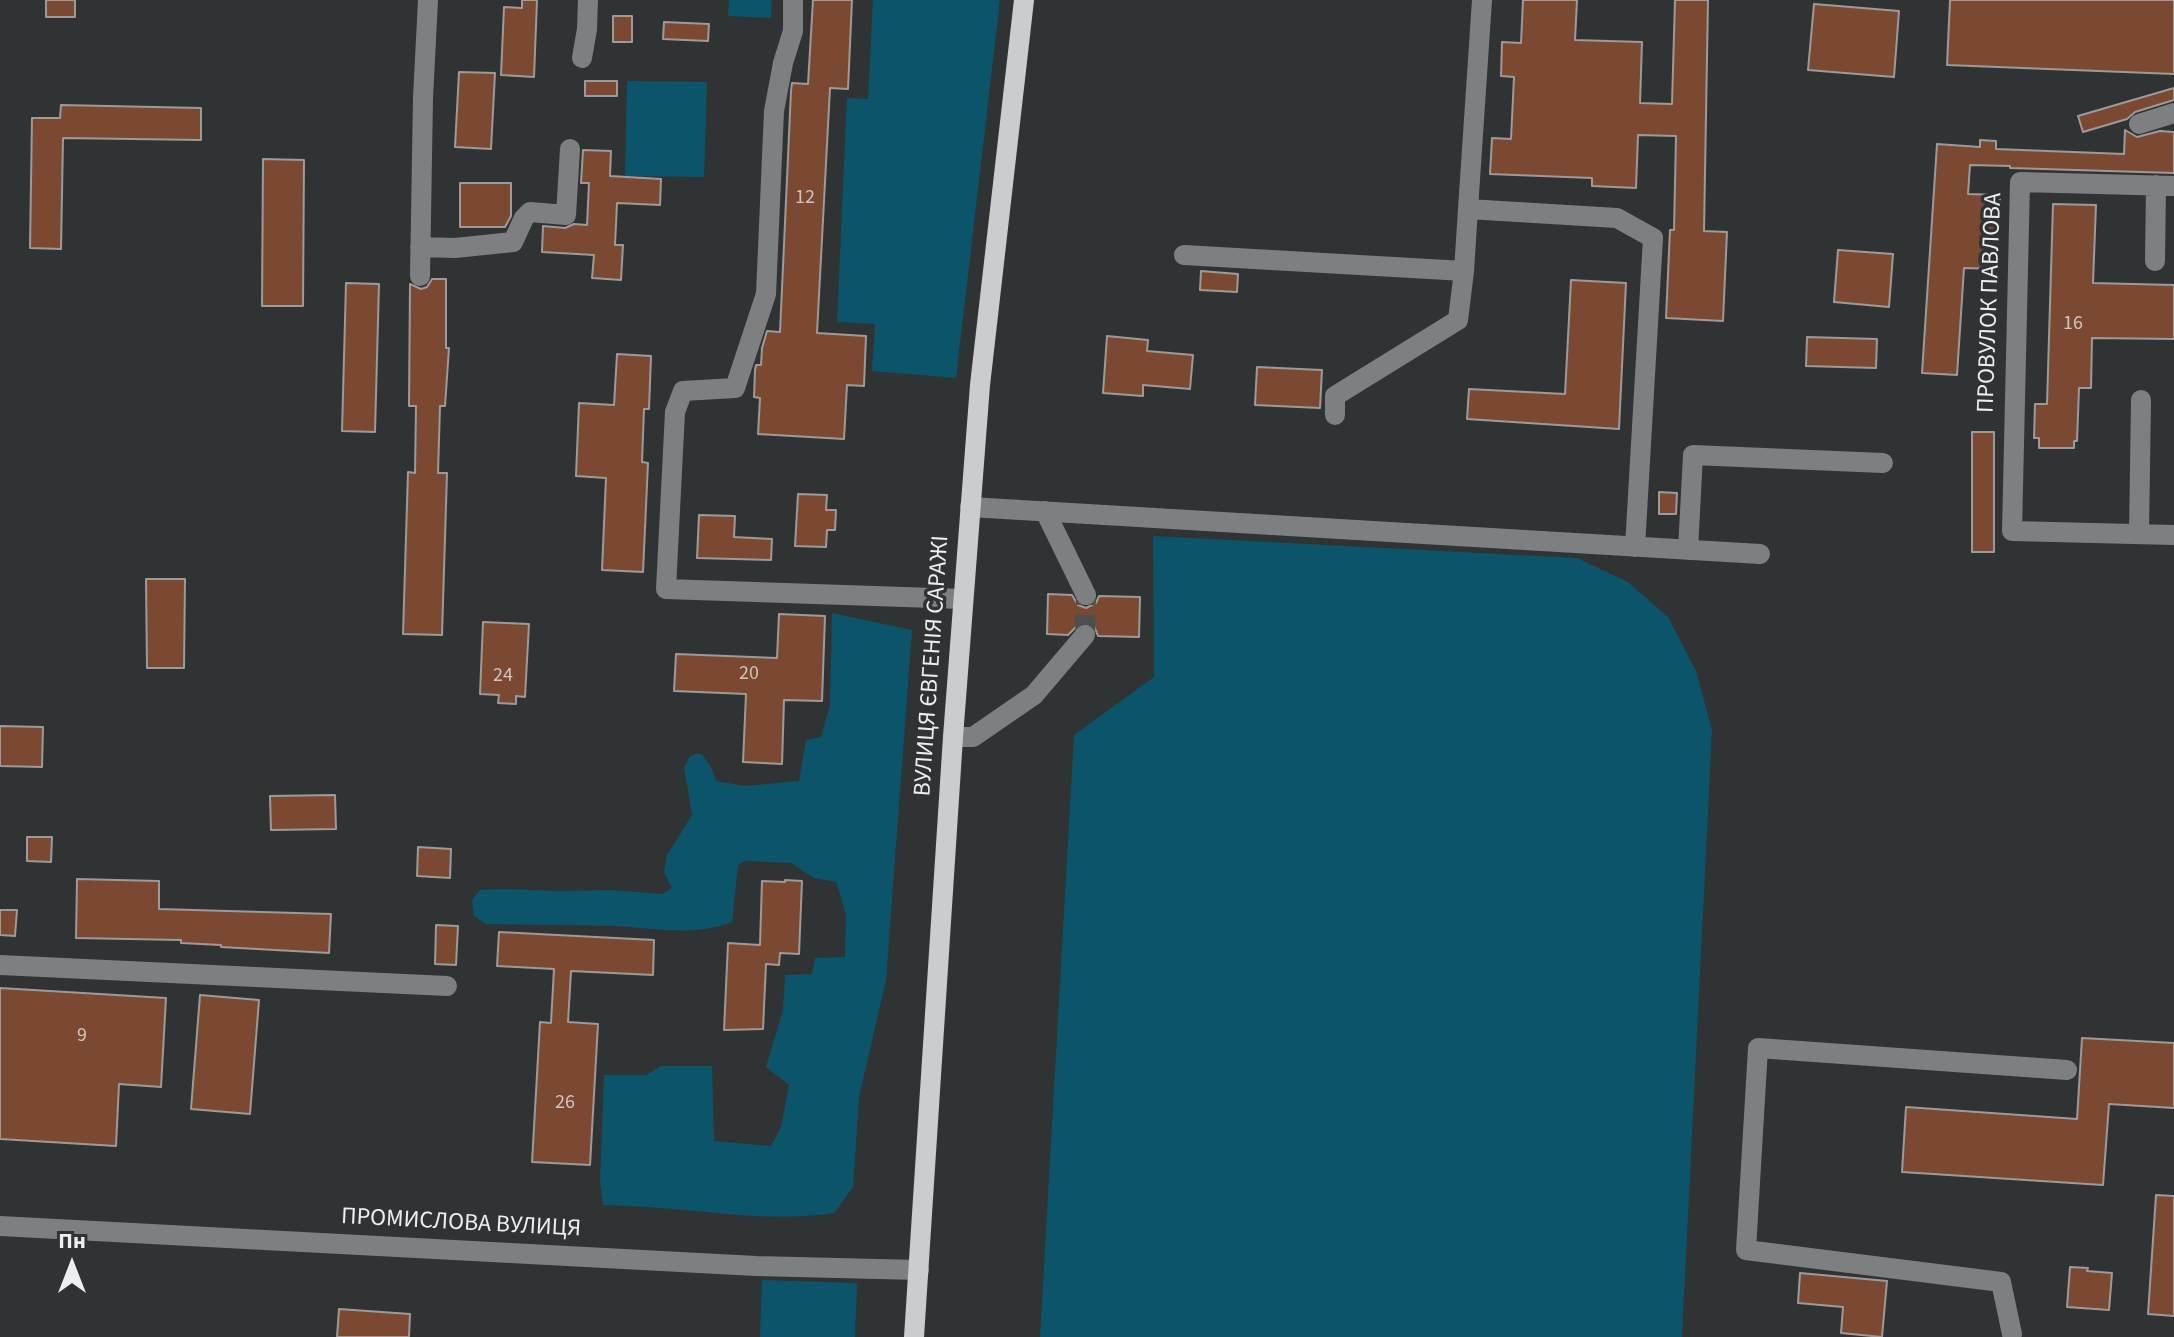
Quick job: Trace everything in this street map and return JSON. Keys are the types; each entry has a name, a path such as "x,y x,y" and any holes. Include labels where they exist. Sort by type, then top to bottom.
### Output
{"main road":[{"name":"ВУЛИЦЯ ЄВГЕНІЯ САРАЖІ","path":"914,1337 953,737 980,385 1024,0"}],"street":[{"path":"420,276 428,0"},
{"path":"582,58 588,0"},
{"path":"793,0 793,31 774,111 766,294 735,388 683,391 675,412 666,589 963,599"},
{"path":"1335,415 1335,396 1458,320 1482,0"},
{"path":"2139,124 2174,113"},
{"path":"420,247 455,248 513,242 530,212 566,215 570,149"},
{"name":"ПРОВУЛОК ПАВЛОВА","path":"2139,534 2012,531 2020,182 2165,185"},
{"path":"2155,261 2165,185"},
{"path":"1468,209 1617,218 1653,238 1635,547"},
{"path":"1184,255 1464,271"},
{"path":"2141,400 2139,534 2174,535"},
{"path":"1688,550 1693,455 1883,463"},
{"path":"970,507 1760,554"},
{"path":"1045,511 1086,595"},
{"path":"953,737 973,737 1034,695 1085,635"},
{"path":"0,965 447,986"},
{"path":"2012,1334 2001,1282 1746,1250 1758,1048 2067,1070"},
{"name":"ПРОМИСЛОВА ВУЛИЦЯ","path":"0,1226 756,1266 919,1270"}],"shaded area":[{"path":"729,0 772,0 771,18 728,16"},
{"path":"873,0 1000,0 956,378 872,371 875,324 837,322 847,98 868,99"},
{"path":"627,81 707,82 704,177 625,176"},
{"path":"1153,536 1577,558 1628,582 1668,617 1696,671 1712,730 1682,1337 1040,1337 1074,735 1154,677"},
{"path":"832,613 912,630 886,980 859,1097 853,1187 834,1213 812,1216 747,1215 603,1205 600,1182 604,1075 646,1075 661,1066 712,1066 714,1141 771,1146 781,1127 789,1085 766,1067 783,1010 785,975 812,974 815,958 845,957 846,914 836,882 814,878 791,863 745,861 738,865 732,922 689,930 486,924 474,916 472,900 480,890 610,890 663,894 672,888 664,872 667,855 692,815 684,767 690,756 699,753 703,756 716,781 745,786 799,781 806,740 821,737 830,705"},
{"path":"762,1280 857,1283 855,1337 760,1337"}],"building":[{"path":"46,0 75,0 75,17 46,17"},
{"path":"522,0 537,0 534,77 501,75 504,7 522,8"},
{"path":"813,0 852,0 848,89 830,88 817,333 866,336 864,386 847,385 844,439 758,434 760,398 754,397 755,370 756,365 761,365 767,331 780,332 791,91 792,83 808,84"},
{"path":"1523,0 1577,0 1575,40 1642,42 1640,103 1672,104 1675,0 1708,0 1704,231 1727,232 1723,321 1666,318 1670,230 1674,230 1676,136 1638,135 1636,188 1592,186 1592,178 1490,174 1492,138 1511,139 1514,77 1501,76 1502,42 1521,43"},
{"path":"1950,0 2174,0 2174,74 1947,65"},
{"path":"1814,4 1899,11 1894,77 1808,70"},
{"path":"613,16 632,16 632,42 613,42"},
{"path":"664,22 709,24 708,41 663,39"},
{"path":"459,72 495,73 491,149 455,147"},
{"path":"585,81 617,81 617,96 585,96"},
{"path":"2174,88 2174,100 2083,132 2078,116"},
{"path":"61,105 201,108 201,140 63,138 61,249 30,248 32,118 60,118"},
{"path":"2125,130 2137,137 2160,131 2174,132 2174,173 1970,165 1968,194 2000,195 1996,269 1964,268 1957,375 1922,373 1937,144 1980,147 1980,140 1996,141 1996,149 2124,154"},
{"path":"583,150 611,151 610,176 661,179 660,205 617,203 615,245 623,245 621,280 592,278 594,255 542,252 543,226 565,228 574,224 587,225 589,183 581,183"},
{"path":"263,159 304,160 303,306 262,306"},
{"path":"460,183 511,183 511,216 505,227 460,227"},
{"path":"2053,204 2096,205 2093,283 2174,285 2174,339 2092,338 2091,388 2079,388 2077,441 2074,441 2074,448 2039,448 2039,438 2034,438 2035,404 2047,404"},
{"path":"1838,250 1893,254 1889,307 1834,302"},
{"path":"1201,271 1238,274 1237,292 1200,290"},
{"path":"432,279 446,279 446,348 449,348 445,406 440,406 438,473 447,473 442,635 403,634 408,472 415,473 416,406 409,406 410,284 421,289 427,287"},
{"path":"1571,280 1626,283 1619,429 1467,419 1469,389 1565,394"},
{"path":"346,283 379,284 375,432 342,431"},
{"path":"1107,336 1148,340 1147,351 1193,355 1190,389 1143,385 1143,396 1103,393"},
{"path":"1807,337 1877,339 1876,368 1806,366"},
{"path":"617,354 651,356 649,409 644,409 642,462 648,463 643,572 602,570 606,478 576,476 579,403 614,405"},
{"path":"1257,367 1322,370 1320,408 1255,405"},
{"path":"1972,432 1994,432 1994,552 1972,552"},
{"path":"1659,492 1677,493 1676,514 1659,514"},
{"path":"798,494 827,495 826,510 836,510 835,530 827,530 826,547 795,546"},
{"path":"699,515 735,516 734,537 772,539 771,560 697,558"},
{"path":"146,579 185,579 184,668 147,668"},
{"path":"1048,594 1072,595 1078,605 1086,608 1096,603 1099,596 1140,597 1139,637 1098,636 1094,626 1087,622 1080,623 1068,635 1047,634"},
{"path":"779,614 825,616 822,701 784,700 782,764 743,762 746,694 674,691 676,654 777,658"},
{"path":"483,622 529,624 525,697 516,696 516,704 498,703 499,695 480,694"},
{"path":"0,726 43,727 42,767 0,766"},
{"path":"335,795 336,829 271,830 270,796"},
{"path":"27,837 52,837 51,862 27,861"},
{"path":"418,847 451,849 450,878 417,876"},
{"path":"77,879 159,881 159,909 331,914 329,953 221,947 181,943 181,940 76,938"},
{"path":"762,881 802,881 799,954 780,953 779,965 766,964 763,1029 724,1030 728,943 760,945"},
{"path":"0,910 17,910 15,936 0,935"},
{"path":"436,925 458,926 456,965 435,964"},
{"path":"499,932 654,940 653,975 571,971 568,1022 598,1024 590,1165 532,1162 540,1022 551,1023 554,969 497,966"},
{"path":"0,988 166,998 161,1087 119,1084 116,1146 0,1139"},
{"path":"200,995 259,1000 250,1114 191,1109"},
{"path":"2082,1038 2174,1043 2174,1108 2109,1104 2103,1185 1902,1172 1906,1107 2077,1119"},
{"path":"2156,1195 2174,1196 2174,1316 2148,1314"},
{"path":"2070,1267 2112,1273 2109,1310 2067,1307"},
{"path":"1800,1273 1887,1281 1882,1337 1841,1333 1843,1307 1798,1303"},
{"path":"339,1309 410,1314 409,1337 337,1337"}],"tunnel":[{"path":"1085,635 1086,595"}]}
